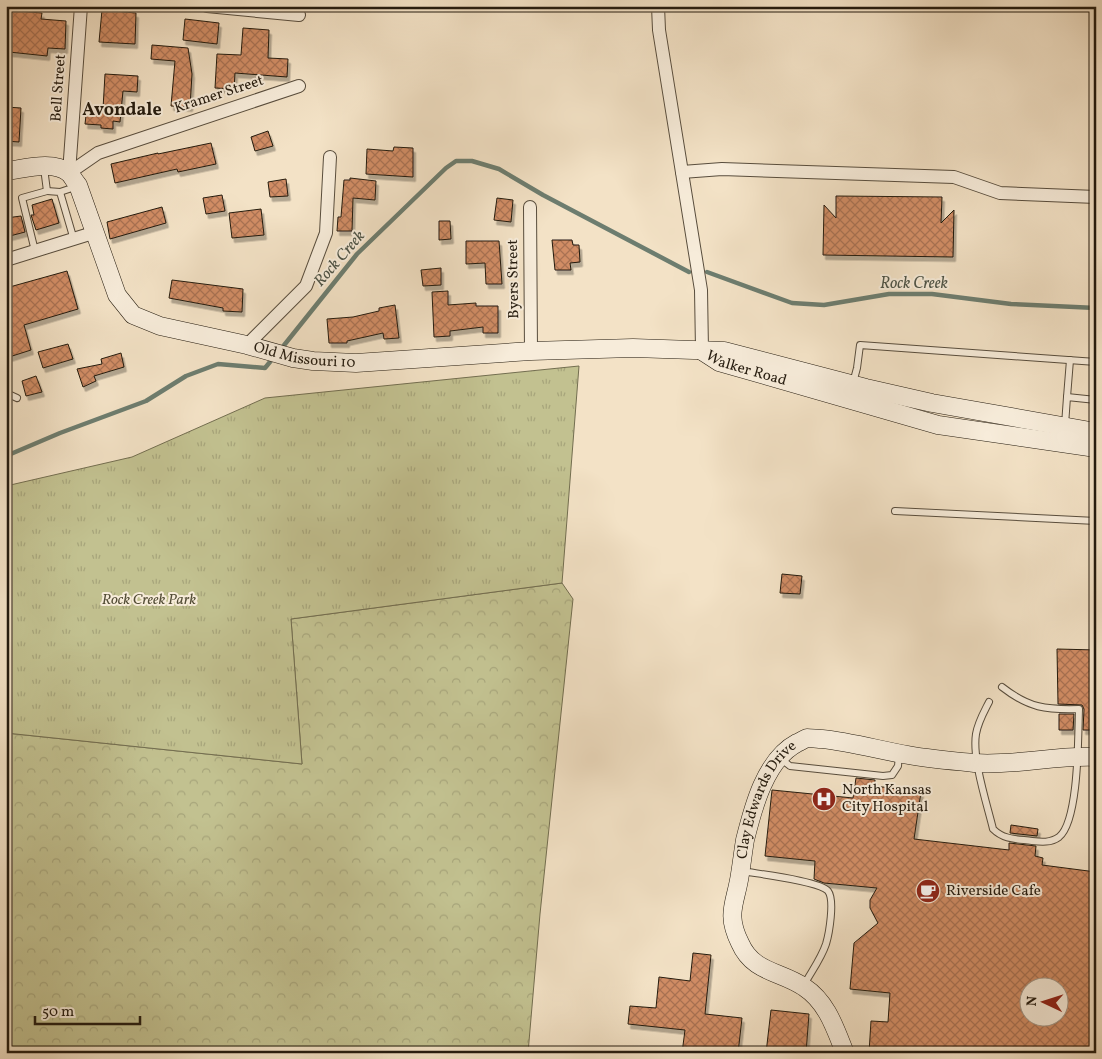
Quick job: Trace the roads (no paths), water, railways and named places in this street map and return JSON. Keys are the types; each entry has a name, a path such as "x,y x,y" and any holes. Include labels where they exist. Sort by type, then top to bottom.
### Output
{"street":[{"name":"Bell Street","path":"74,179 82,6"},
{"path":"207,6 301,10"},
{"path":"658,6 659,30 701,290 702,350"},
{"name":"Kramer Street","path":"74,179 98,152 299,86"},
{"path":"254,347 306,286 326,233 330,157"},
{"path":"6,171 43,166 59,168 74,179"},
{"path":"682,172 722,169 954,177 1000,193 1096,197"},
{"name":"Old Missouri 10","path":"74,179 96,232 117,295 133,315 160,326 254,347 293,358 356,363 531,351 633,348 702,350"},
{"name":"Byers Street","path":"530,207 531,351"},
{"path":"6,260 96,232"},
{"name":"Walker Road","path":"702,350 724,350 850,392 932,403 1063,435 1096,448"},
{"name":"Walker Road","path":"1063,435 1096,432"},
{"name":"Clay Edwards Drive","path":"845,1053 829,1013 804,986 759,966 749,957 740,945 733,926 732,908 748,830 768,772 779,757 789,747 806,738 834,740 899,753 978,763 1033,761 1078,756 1096,757"}],"lane":[{"path":"43,166 47,191"},
{"path":"35,251 22,198 47,191 60,192 74,179"},
{"path":"60,192 74,240"},
{"path":"850,392 857,368 860,345 1096,362"},
{"path":"1063,435 1070,360"},
{"path":"6,393 17,398"},
{"path":"1067,397 1096,400"},
{"path":"895,511 1096,521"},
{"path":"989,702 981,718 976,735 978,763 993,829 1000,836 1006,838 1048,842 1058,838 1062,834 1072,812 1078,756 1079,709 1044,708 1028,704 1002,687"},
{"path":"779,757 790,766 892,776 898,766 899,753"},
{"path":"740,871 803,882 823,887 828,891 832,902 826,943 804,986"}],"waterway":[{"name":"Rock Creek","path":"281,349 357,254 446,168 456,161 472,161 499,169 543,195 689,272"},
{"name":"Rock Creek","path":"707,272 792,303 824,305 889,294 932,294 1011,304 1096,308"},
{"name":"Rock Creek","path":"6,456 60,433 146,401 186,376 218,364 265,368 274,357"}],"place":[{"name":"North Kansas City Hospital","path":"824,799"},
{"name":"Riverside Cafe","path":"928,891"}],"district":[{"name":"Avondale","path":"122,110"}],"park label":[{"name":"Rock Creek Park","path":"149,600"}]}
